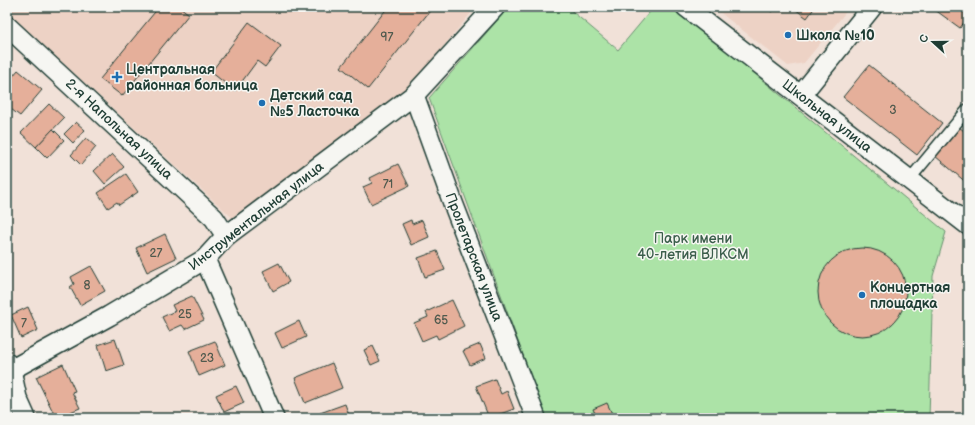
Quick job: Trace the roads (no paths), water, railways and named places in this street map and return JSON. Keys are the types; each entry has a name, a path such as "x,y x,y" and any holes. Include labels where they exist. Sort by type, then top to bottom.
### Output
{"street":[{"name":"Инструментальная улица","path":"8,369 109,316 205,259 226,236 414,95 495,7"},
{"name":"Школьная улица","path":"686,7 968,225"},
{"path":"801,95 872,7"},
{"name":"2-я Напольная улица","path":"7,26 214,218 226,236"},
{"name":"Пролетарская улица","path":"414,95 453,203 536,418"},
{"path":"205,259 274,418"},
{"path":"8,369 17,398 26,418"}],"lane":[{"path":"909,180 968,109"}],"place":[{"name":"Школа №10","path":"788,35"},
{"name":"Центральная районная больница","path":"117,77"},
{"name":"Детский сад №5 Ласточка","path":"262,103"},
{"name":"Концертная площадка","path":"862,295"}],"park label":[{"name":"Парк имени 40-летия ВЛКСМ","path":"693,246"}]}
